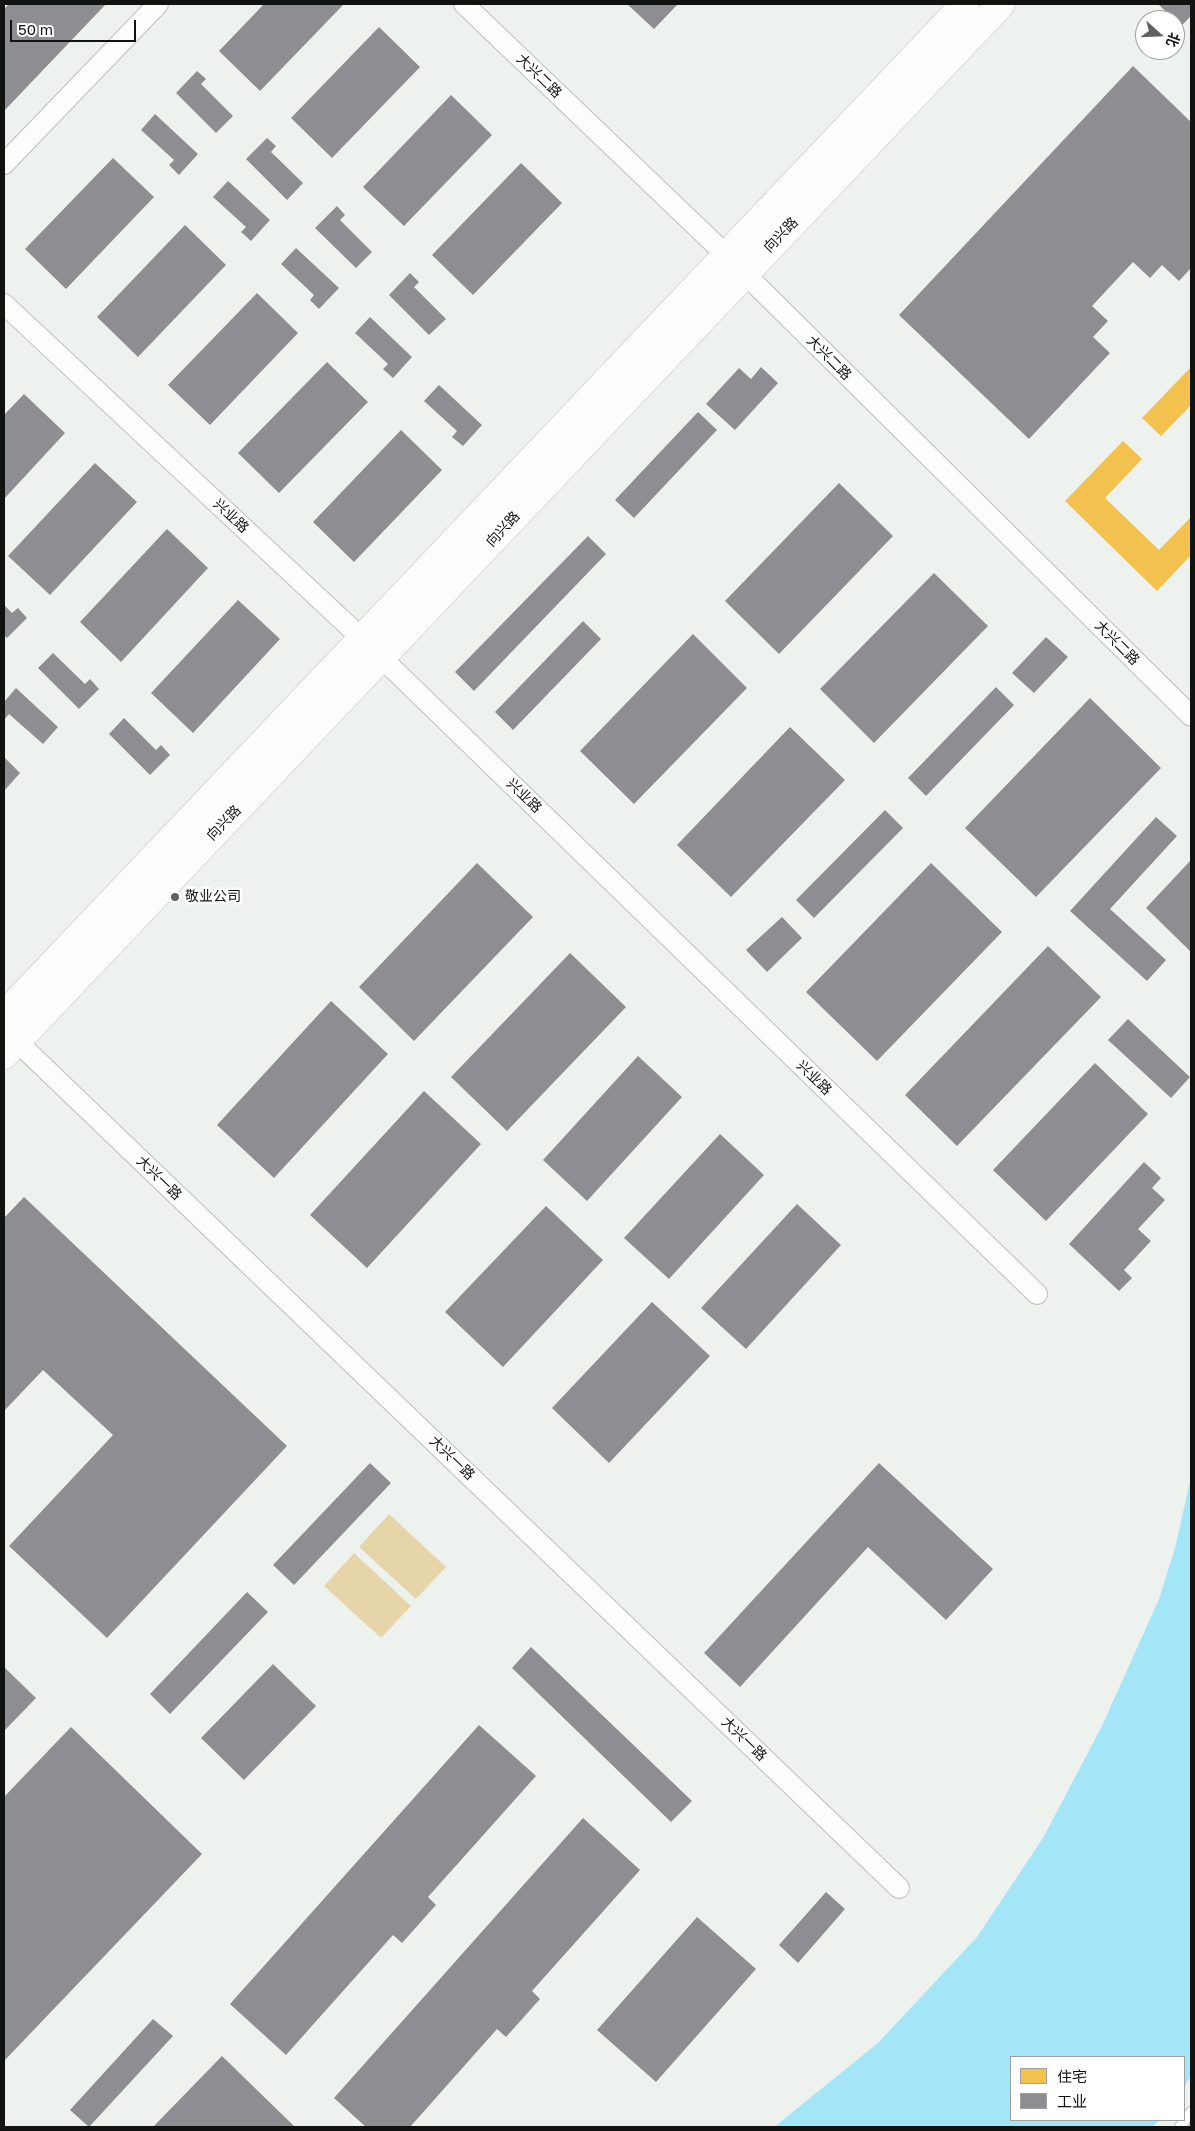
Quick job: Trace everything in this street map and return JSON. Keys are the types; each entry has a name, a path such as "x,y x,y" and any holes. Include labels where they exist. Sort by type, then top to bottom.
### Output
{"street":[{"path":"4,164 158,4"},
{"name":"大兴二路","path":"464,4 726,255 1191,716"},
{"name":"向兴路","path":"4,1015 964,4"},
{"name":"向兴路","path":"8,1042 381,657 1002,4"},
{"name":"兴业路","path":"4,304 381,657 1037,1294"},
{"name":"大兴一路","path":"8,1042 899,1888"}],"shaded area":[{"path":"389,1514 446,1567 416,1599 359,1547"},
{"path":"354,1553 411,1606 381,1638 324,1586"}],"water":[{"path":"1191,1477 1191,2076 1185,2085 1185,2056 1010,2056 1010,2121 1158,2121 1152,2127 774,2127 878,2043 977,1937 1043,1838 1102,1726 1159,1599 1175,1548"}],"building: 住宅":[{"path":"1191,367 1191,405 1161,436 1142,418"},
{"path":"1123,441 1142,459 1105,498 1159,550 1191,517 1191,555 1157,591 1065,501"}],"building: 工业":[{"path":"9,4 106,4 4,111 4,9"},
{"path":"264,4 344,4 260,91 219,51"},
{"path":"627,4 678,4 654,29"},
{"path":"1158,4 1191,4 1191,16 1185,22 1185,10 1164,10"},
{"path":"379,27 420,67 332,158 291,118"},
{"path":"1133,66 1191,122 1191,268 1179,281 1162,265 1150,278 1133,262 1092,306 1108,321 1093,337 1110,353 1029,439 899,315"},
{"path":"197,71 206,79 201,84 233,116 216,133 176,93"},
{"path":"451,95 492,135 404,226 363,187"},
{"path":"155,114 198,154 179,175 169,165 174,160 141,130"},
{"path":"267,138 276,146 271,152 303,183 287,200 246,159"},
{"path":"113,158 154,197 66,289 25,249"},
{"path":"521,163 562,203 473,295 432,255"},
{"path":"228,181 270,220 251,241 241,232 246,227 213,197"},
{"path":"337,206 345,215 340,220 372,252 356,268 315,228"},
{"path":"185,225 226,265 138,357 97,317"},
{"path":"296,248 339,288 319,309 310,300 314,295 281,264"},
{"path":"410,273 419,282 414,287 446,319 429,335 389,295"},
{"path":"257,293 298,333 210,425 168,385"},
{"path":"370,317 412,357 393,378 383,369 388,364 355,333"},
{"path":"327,362 368,402 279,493 238,453"},
{"path":"761,367 778,383 735,430 706,404 739,368 751,379"},
{"path":"439,385 482,425 463,446 452,437 457,431 424,401"},
{"path":"24,394 65,433 4,499 4,415"},
{"path":"698,412 717,430 634,518 615,500"},
{"path":"401,430 442,470 354,562 313,522"},
{"path":"95,463 137,502 50,595 8,556"},
{"path":"839,483 893,536 779,654 725,601"},
{"path":"167,529 208,568 121,662 80,622"},
{"path":"588,536 606,554 474,691 455,672"},
{"path":"934,573 988,626 874,743 820,689"},
{"path":"238,600 280,639 193,733 151,693"},
{"path":"4,605 12,613 18,608 27,618 7,638 4,635"},
{"path":"583,621 601,639 513,730 495,712"},
{"path":"693,634 747,688 634,804 580,751"},
{"path":"1046,637 1068,657 1034,693 1012,673"},
{"path":"53,653 85,684 90,679 99,689 79,709 38,668"},
{"path":"996,687 1014,705 926,796 908,778"},
{"path":"16,688 58,727 43,744 9,714 4,720 4,702"},
{"path":"1090,698 1161,768 1036,897 965,828"},
{"path":"124,718 156,750 161,745 170,755 150,775 109,734"},
{"path":"790,727 845,780 731,897 677,845"},
{"path":"4,757 20,773 4,791"},
{"path":"885,810 903,828 814,918 796,900"},
{"path":"1156,817 1177,836 1110,909 1166,960 1147,981 1070,911"},
{"path":"1191,860 1191,952 1146,908"},
{"path":"477,863 533,917 414,1041 359,987"},
{"path":"931,863 1002,932 877,1061 806,992"},
{"path":"782,917 802,938 767,972 746,950"},
{"path":"1048,946 1101,997 957,1146 905,1095"},
{"path":"570,953 626,1007 507,1131 451,1077"},
{"path":"331,1001 388,1054 274,1178 217,1125"},
{"path":"1128,1019 1190,1077 1171,1098 1108,1040"},
{"path":"638,1056 682,1097 587,1201 543,1160"},
{"path":"1095,1063 1148,1114 1046,1221 993,1170"},
{"path":"424,1091 481,1144 367,1268 310,1215"},
{"path":"720,1134 764,1175 669,1279 624,1238"},
{"path":"1144,1162 1161,1178 1152,1188 1165,1200 1138,1229 1151,1241 1124,1270 1132,1278 1119,1291 1069,1244"},
{"path":"24,1197 287,1446 107,1638 9,1546 113,1435 43,1370 4,1411 4,1218"},
{"path":"797,1204 841,1245 746,1349 701,1308"},
{"path":"546,1206 603,1260 503,1367 445,1312"},
{"path":"652,1302 710,1356 609,1463 552,1408"},
{"path":"370,1463 391,1483 294,1585 273,1565"},
{"path":"879,1463 993,1569 946,1620 868,1547 740,1687 704,1653"},
{"path":"247,1592 268,1612 170,1714 150,1694"},
{"path":"531,1647 692,1801 671,1822 512,1668"},
{"path":"273,1664 316,1706 244,1780 201,1738"},
{"path":"4,1667 36,1698 4,1731"},
{"path":"479,1725 536,1776 428,1897 436,1905 402,1943 393,1935 286,2055 230,2004"},
{"path":"71,1727 202,1854 4,2061 4,1797"},
{"path":"583,1818 640,1870 532,1991 540,1999 506,2037 497,2029 410,2127 366,2127 334,2098"},
{"path":"826,1892 845,1909 798,1963 779,1945"},
{"path":"697,1917 756,1969 656,2082 597,2030"},
{"path":"153,2019 173,2036 89,2127 70,2110"},
{"path":"222,2056 295,2127 153,2127"}],"place":[{"name":"敬业公司","path":"175,897"}]}
